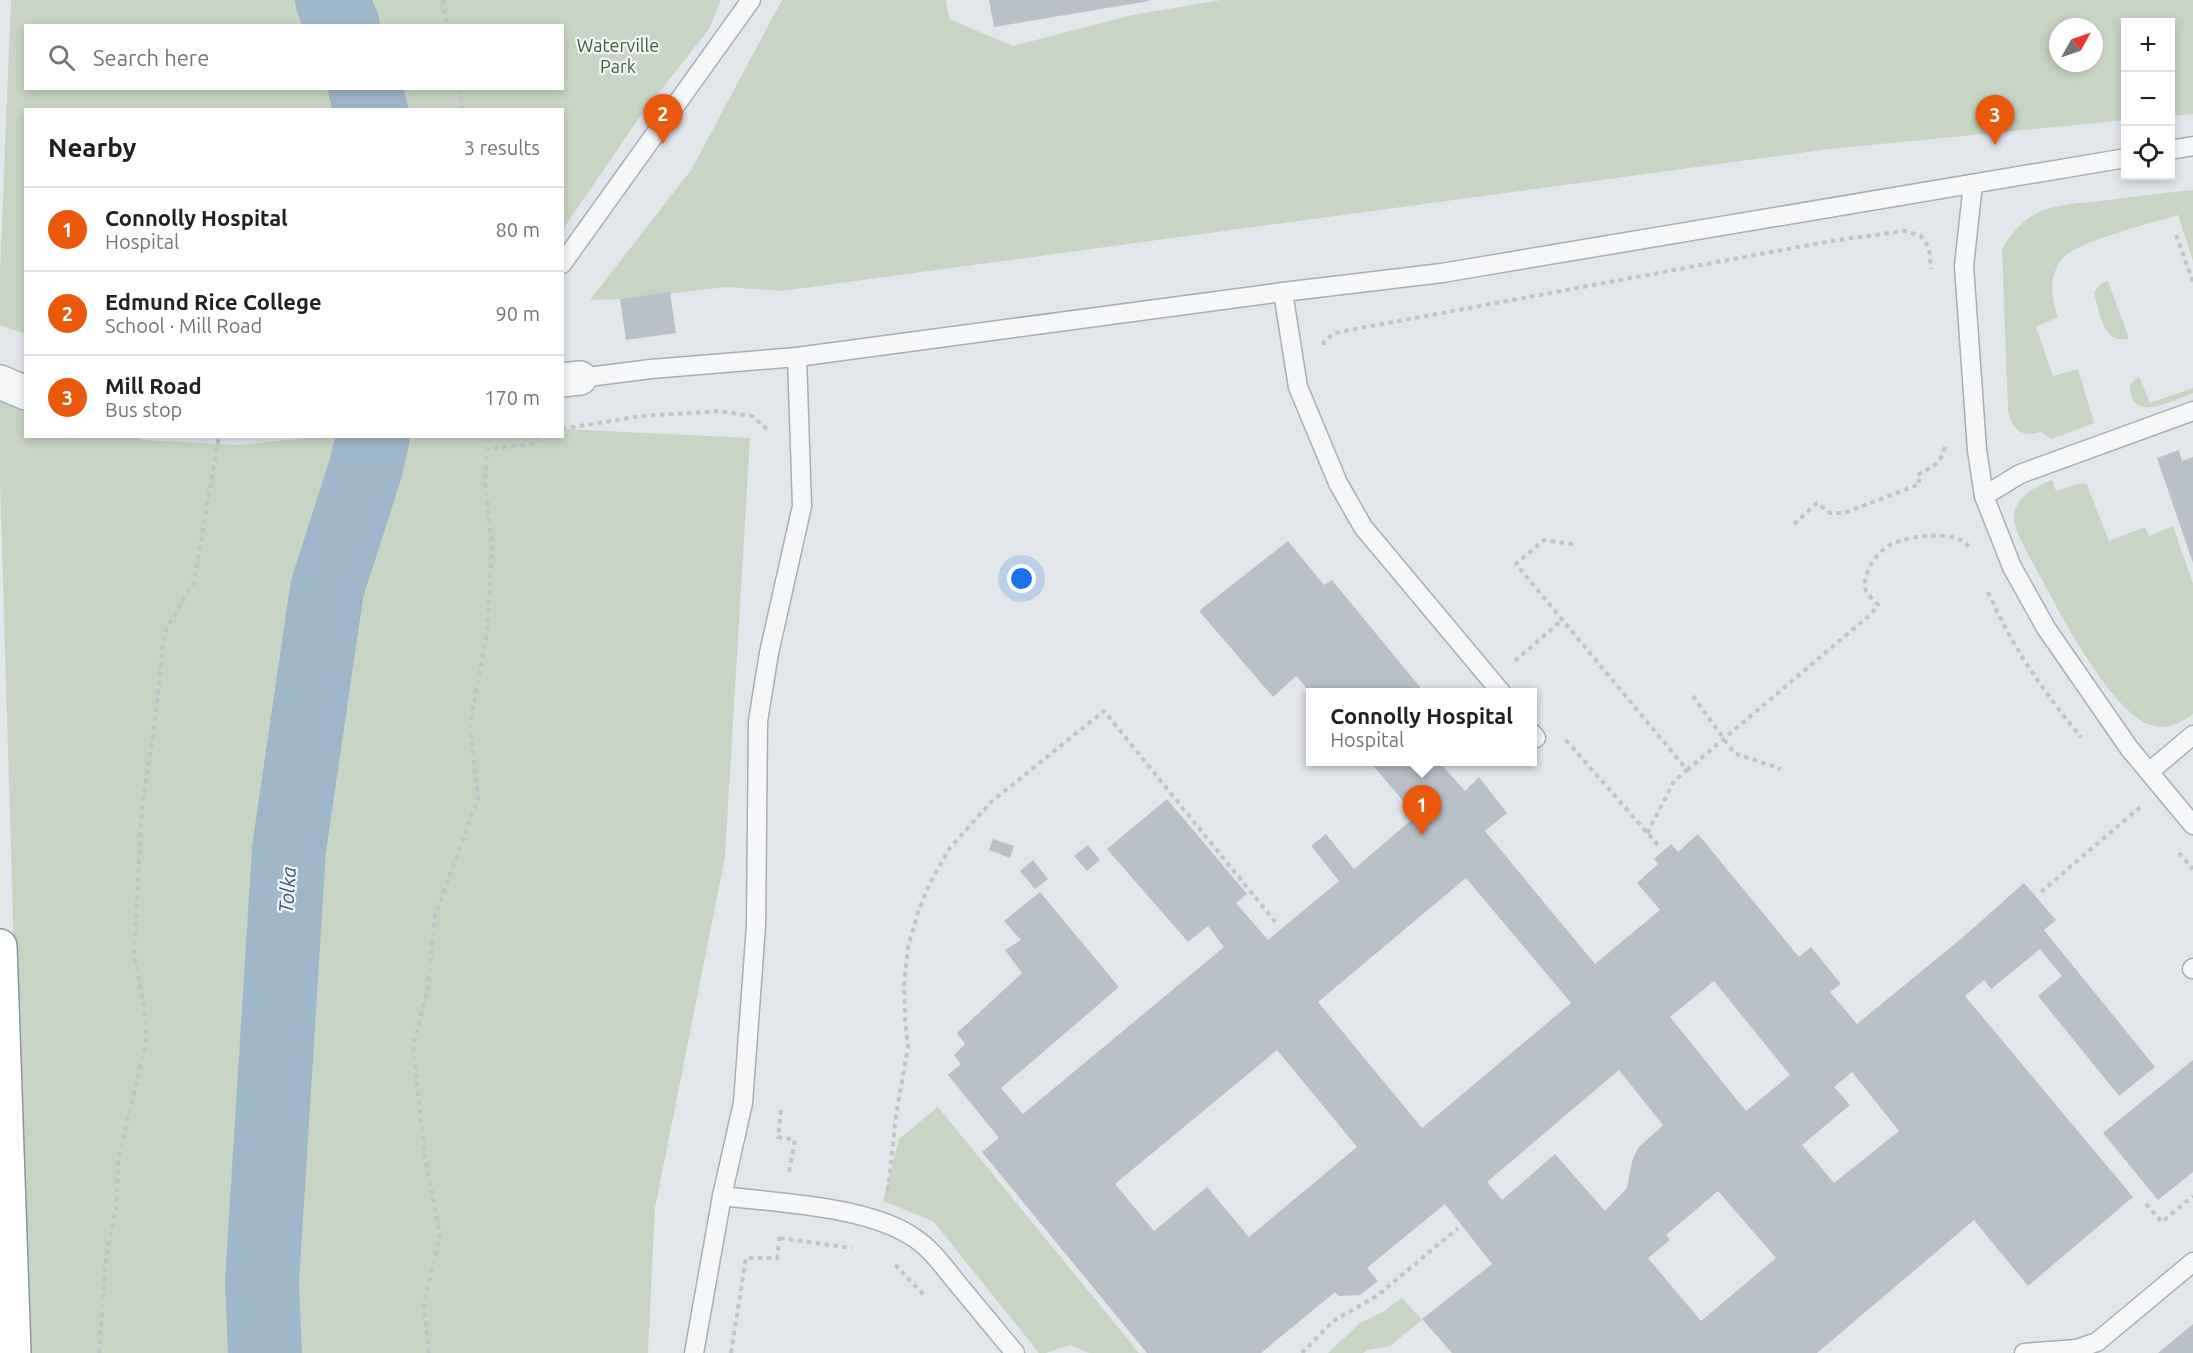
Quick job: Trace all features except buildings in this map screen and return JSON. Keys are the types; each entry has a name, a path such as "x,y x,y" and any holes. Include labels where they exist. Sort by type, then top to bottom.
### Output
{"highway":[{"path":"0,946 14,1353"}],"street":[{"path":"0,382 24,392"}],"lane":[{"path":"564,261 751,0"},
{"path":"2175,149 2193,146"},
{"path":"571,379 651,369 797,357 1452,271 2121,159"},
{"path":"1973,184 1964,266 1977,450 1984,495 2013,567 2046,628 2129,748 2193,825"},
{"path":"1283,292 1298,387 1338,483 1364,527 1497,687"},
{"path":"694,1353 722,1196 743,1103 756,926 758,722 769,653 802,506 797,357"},
{"path":"1984,495 2020,474 2193,411"},
{"path":"2149,772 2193,735"},
{"path":"722,1196 845,1212 879,1220 898,1228 918,1240 943,1266 1015,1353"},
{"path":"2024,1353 2077,1349 2097,1342 2193,1262"}],"path":[{"path":"442,0 447,24"},
{"path":"459,90 463,108"},
{"path":"1321,351 1324,342 1334,333 1751,256 1905,231 1921,236 1929,248 1931,271"},
{"path":"2176,235 2193,282"},
{"path":"564,429 641,416 720,411 752,416 769,431"},
{"path":"99,1353 106,1258 117,1204 118,1161 147,1038 134,952 142,808 156,713 164,633 194,582 219,438"},
{"path":"429,1353 424,1305 440,1234 425,1158 413,1046 428,987 435,916 478,798 470,725 487,633 492,544 485,482 487,449 533,444 540,438"},
{"path":"1794,524 1817,503 1830,513 1845,513 1920,484 1917,475 1935,466 1942,459 1945,445"},
{"path":"1647,834 1674,781 1871,614 1878,605 1866,590 1865,576 1871,563 1880,553 1895,543 1922,536 1953,537 1967,544 1971,552"},
{"path":"1573,544 1544,540 1516,564 1687,770"},
{"path":"1984,582 2002,625 2026,663 2067,721 2087,744"},
{"path":"1497,687 1562,620"},
{"path":"1693,696 1734,753 1781,770"},
{"path":"887,1196 896,1115 908,1047 904,984 908,948 918,912 929,885 950,849 991,802 1104,711 1276,923"},
{"path":"1563,737 1658,845"},
{"path":"2133,799 2147,815"},
{"path":"2041,892 2140,807"},
{"path":"2178,851 2193,869"},
{"path":"731,1353 746,1258 777,1258 795,1140 778,1137 782,1110"},
{"path":"2146,1204 2162,1222 2193,1196"},
{"path":"1302,1353 1333,1321 1377,1296 1458,1228"},
{"path":"780,1238 855,1248"},
{"path":"894,1263 926,1297"}],"green space":[{"name":"Waterville Park","path":"11,0 721,0 709,29 639,118 564,228 564,108 24,108 24,334 0,325 0,271"},
{"path":"782,0 946,0 949,19 1013,46 1132,15 1221,0 2193,0 2193,114 2175,116 2175,18 2121,18 2121,120 1830,149 781,291 727,287 620,299 590,300 691,170"},
{"path":"2193,190 2193,261 2178,215 2087,244 2065,256 2060,262 2052,285 2058,317 2036,327 2053,376 2078,369 2094,423 2051,439 2041,432 2028,434 2018,431 2012,423 2008,410 2002,250 2008,239 2026,220 2052,208 2076,203"},
{"path":"2108,281 2129,338 2114,337 2104,327 2101,320 2094,292 2101,284"},
{"path":"2139,376 2150,403 2193,388 2193,393 2154,407 2144,407 2137,404 2132,397 2130,385"},
{"path":"0,397 24,405 24,438 138,438 240,445 305,438 564,438 564,429 750,438 725,857 655,1208 648,1353 32,1353 17,1053 0,482"},
{"path":"2052,480 2056,491 2082,483 2087,485 2109,541 2145,527 2149,536 2173,526 2193,584 2193,714 2183,720 2173,725 2157,726 2136,717 2103,682 2059,611 2021,540 2014,520 2014,512 2021,499 2032,489"},
{"path":"938,1107 1139,1353 1089,1353 1070,1345 1039,1353 933,1221 883,1201 899,1139"},
{"path":"1402,1298 1422,1320 1390,1346 1367,1350 1363,1353 1328,1353 1360,1323 1383,1312"}],"waterway":[{"name":"Tolka","path":"332,0 342,24"},
{"name":"Tolka","path":"366,90 370,108"},
{"name":"Tolka","path":"265,1353 262,1282 289,849 327,589 366,467 373,438"}],"place":[{"name":"Edmund Rice College","path":"663,144"},
{"name":"Mill Road","path":"1995,145"},
{"name":"Connolly Hospital","path":"1422,835"}]}
